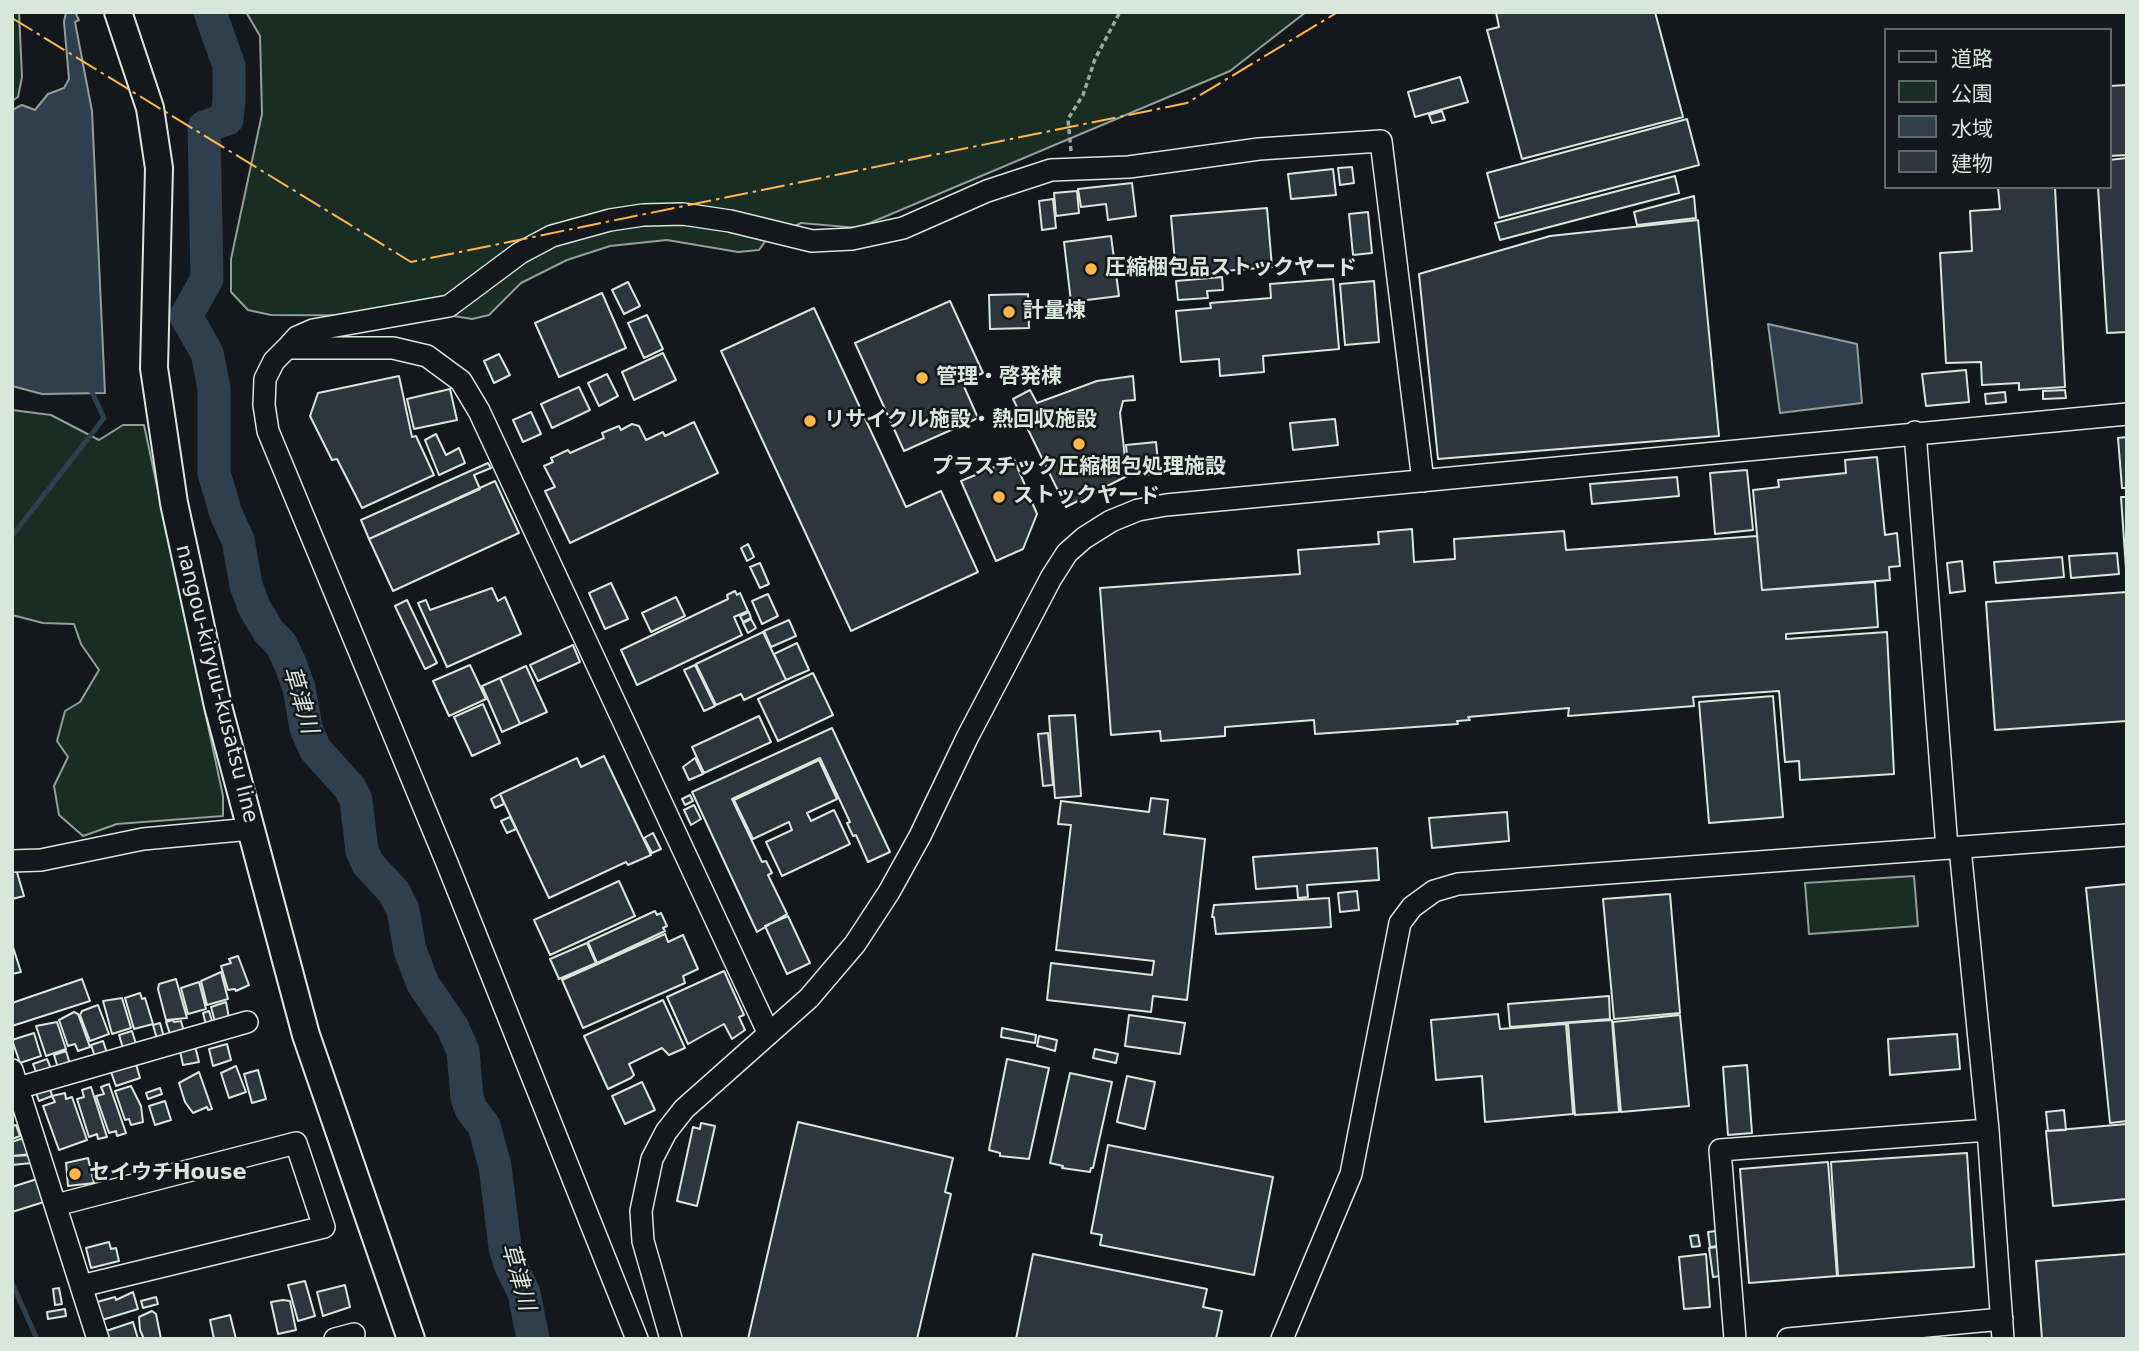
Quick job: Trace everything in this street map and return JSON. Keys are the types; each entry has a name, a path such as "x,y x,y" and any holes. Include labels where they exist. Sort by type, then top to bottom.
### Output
{"main road":[{"name":"nangou-kiryuu-kusatsu line","path":"118,12 150,107 159,168 155,368 174,503 218,706 306,1035 411,1339"}],"street":[{"path":"637,1339 447,863 268,432 264,405 265,379 274,362 298,337 313,330 449,306 520,253 552,236 610,220 643,215 683,214 730,221 812,241 852,239 904,228 987,191 1038,174 1073,169 1129,167 1259,149 1381,141 1423,481"},
{"path":"287,348 393,348 428,356 461,382 479,411 768,1032"},
{"path":"671,1339 643,1241 641,1211 652,1159 666,1132 684,1109 809,998 856,944 889,892 1023,629 1067,553 1111,521 1138,510 1915,432 2127,414"},
{"path":"1788,1339 2002,1329 1988,1130 1953,848 1915,432"},
{"path":"12,861 41,860 143,839 251,829"},
{"path":"1282,1339 1351,1174 1400,923 1434,891 1458,884 2127,835"},
{"path":"99,1339 15,1079 247,1022"},
{"path":"1735,1339 1720,1150 1988,1130"},
{"path":"55,1205 296,1143 324,1227 81,1286"}],"path":[{"path":"1073,169 1068,119 1083,95 1095,59 1120,12"}],"green space":[{"path":"12,12 19,12 22,77 18,97 12,101"},
{"path":"246,12 1306,12 1230,71 858,228 801,223 766,240 759,250 738,252 667,240 610,246 567,260 521,283 489,315 472,319 454,316 271,315 248,310 231,292 231,259 262,114 260,36"},
{"path":"12,410 51,415 99,440 123,425 144,425 223,796 223,816 117,824 83,836 59,815 54,786 68,757 57,741 65,711 80,702 99,670 81,644 74,624 43,623 12,615"},
{"path":"1914,876 1918,926 1809,934 1805,883"}],"water":[{"path":"66,12 75,12 79,20 75,22 92,111 105,393 42,394 12,386 12,110 22,105 35,110 48,94 64,88 69,79 64,22"},
{"path":"1768,324 1857,344 1862,403 1780,413"}],"building":[{"path":"1496,12 1655,12 1683,117 1522,159 1487,30 1499,27"},
{"path":"1460,77 1468,102 1415,117 1408,92"},
{"path":"2127,85 2127,155 2111,156 2111,86"},
{"path":"1442,111 1445,120 1432,123 1429,115"},
{"path":"1687,119 1699,165 1499,218 1487,173"},
{"path":"2127,158 2127,332 2107,333 2098,189 2111,189 2111,160"},
{"path":"1352,167 1354,183 1340,185 1338,168"},
{"path":"1333,169 1336,195 1291,199 1288,174"},
{"path":"1675,176 1679,193 1500,240 1495,223"},
{"path":"1132,183 1136,216 1108,220 1106,204 1081,207 1078,189"},
{"path":"1998,189 2055,189 2065,387 2019,390 2019,383 1982,385 1981,362 1946,363 1940,253 1972,251 1970,211 2000,209"},
{"path":"1077,191 1079,213 1056,216 1054,193"},
{"path":"1694,196 1696,218 1637,225 1634,212"},
{"path":"1053,199 1056,228 1042,230 1039,201"},
{"path":"1267,208 1272,267 1176,275 1171,216"},
{"path":"1368,212 1372,253 1353,255 1349,214"},
{"path":"1698,220 1719,436 1438,459 1419,274 1550,236"},
{"name":"圧縮梱包品ストックヤード","path":"1111,236 1119,296 1071,302 1064,242"},
{"path":"1222,277 1223,290 1207,291 1208,298 1178,300 1176,281"},
{"path":"1333,279 1339,349 1263,356 1264,372 1220,376 1219,359 1181,362 1176,311 1211,308 1210,303 1271,298 1270,284"},
{"path":"1374,281 1379,342 1345,345 1340,284"},
{"path":"628,282 640,306 624,314 612,290"},
{"path":"602,293 626,348 559,377 535,323"},
{"name":"計量棟","path":"1028,294 1029,328 990,329 989,295"},
{"name":"管理・啓発棟","path":"950,301 983,373 962,382 978,418 904,451 855,343"},
{"name":"リサイクル施設・熱回収施設","path":"814,308 906,507 941,491 978,572 851,631 721,351"},
{"path":"647,315 663,349 644,358 628,323"},
{"path":"663,353 676,380 634,400 622,372"},
{"path":"499,354 510,375 494,383 484,361"},
{"path":"1966,370 1969,402 1926,406 1922,374"},
{"path":"607,374 618,396 599,406 588,383"},
{"path":"399,376 412,437 416,436 434,475 362,508 337,459 332,460 310,416 318,393"},
{"name":"プラスチック圧縮梱包処理施設","path":"1133,376 1135,400 1123,401 1120,413 1127,476 1066,507 1013,399 1030,390 1037,403 1097,381"},
{"path":"579,387 590,410 552,428 541,404"},
{"path":"450,389 457,420 414,429 407,399"},
{"path":"2065,390 2066,398 2043,399 2043,391"},
{"path":"2005,392 2006,402 1986,404 1985,394"},
{"path":"531,412 541,434 523,442 513,420"},
{"path":"1335,419 1338,445 1293,450 1290,423"},
{"path":"694,422 718,473 570,543 545,491 555,487 544,466 553,462 551,458 604,438 602,433 619,426 621,430 632,424 639,426 646,440 663,432 665,436"},
{"path":"436,434 446,455 459,448 465,463 439,475 425,440"},
{"path":"2127,437 2127,488 2122,488 2118,438"},
{"path":"1156,442 1159,474 1129,476 1126,445"},
{"path":"1877,457 1885,535 1897,533 1900,566 1889,567 1890,580 1762,590 1753,490 1779,487 1778,480 1846,473 1845,460"},
{"name":"ストックヤード","path":"1014,459 1037,514 1023,549 996,561 961,481"},
{"path":"488,463 491,468 474,475 480,489 369,539 361,520"},
{"path":"1747,470 1753,530 1715,534 1710,473"},
{"path":"1677,477 1679,496 1592,504 1590,484"},
{"path":"495,481 519,533 393,591 369,539"},
{"path":"2121,497 2127,497 2127,569 2126,569"},
{"path":"1412,529 1414,562 1455,559 1454,539 1564,531 1566,550 1757,536 1762,590 1875,582 1878,627 1786,634 1786,639 1887,632 1894,774 1800,780 1799,761 1785,762 1779,691 1693,697 1694,706 1568,716 1569,708 1468,717 1470,720 1457,721 1458,724 1315,734 1314,720 1225,727 1225,736 1161,741 1160,731 1111,735 1100,588 1300,574 1298,550 1379,544 1378,532"},
{"path":"748,544 754,557 747,561 741,548"},
{"path":"2117,553 2119,574 2071,578 2069,556"},
{"path":"2062,557 2064,577 1996,583 1994,562"},
{"path":"1962,561 1965,591 1950,593 1947,563"},
{"path":"760,563 769,584 760,588 750,567"},
{"path":"611,583 628,619 605,629 589,593"},
{"path":"492,588 498,601 505,597 521,634 447,667 418,603 426,600 430,610"},
{"path":"735,591 737,595 740,593 748,611 734,617 742,635 637,685 621,650 728,599 727,595"},
{"path":"2127,592 2127,721 1995,730 1986,602"},
{"path":"768,594 778,616 762,624 752,601"},
{"path":"676,597 685,616 651,632 642,613"},
{"path":"407,600 437,663 425,669 395,606"},
{"path":"749,612 751,618 743,622 740,616"},
{"path":"751,619 756,628 748,633 743,623"},
{"path":"789,620 796,636 771,647 764,631"},
{"path":"763,632 786,680 744,700 741,694 716,705 696,664"},
{"path":"797,643 809,670 786,680 774,654"},
{"path":"573,645 580,662 538,681 530,665"},
{"path":"470,665 486,699 449,716 433,681"},
{"path":"695,665 715,706 704,711 684,670"},
{"path":"526,666 547,712 520,724 500,678"},
{"path":"813,673 833,715 778,741 758,699"},
{"path":"500,678 520,724 502,732 482,686"},
{"path":"1773,696 1783,817 1709,823 1699,702"},
{"path":"483,704 500,743 472,756 454,717"},
{"path":"1075,715 1081,796 1055,798 1049,716"},
{"path":"759,716 771,742 704,773 692,747"},
{"path":"832,728 890,852 868,862 856,835 853,836 847,823 850,822 820,758 732,799 762,862 766,861 772,873 768,875 787,914 757,932 692,792"},
{"path":"1048,733 1053,785 1043,786 1038,734"},
{"path":"604,756 651,855 628,865 626,862 549,898 500,794 577,758 581,767"},
{"path":"695,758 703,774 689,780 683,767"},
{"path":"819,760 837,799 807,813 811,821 834,810 850,844 782,876 766,842 792,830 789,822 753,839 734,800"},
{"path":"500,794 504,804 495,808 491,799"},
{"path":"690,795 693,801 685,805 682,799"},
{"path":"1151,798 1168,800 1164,834 1205,839 1187,1000 1153,996 1151,1012 1047,1000 1051,963 1152,975 1154,961 1056,950 1071,825 1058,824 1061,801 1149,812"},
{"path":"694,805 701,819 691,825 684,810"},
{"path":"1507,812 1509,841 1432,848 1429,818"},
{"path":"510,817 516,829 507,833 501,821"},
{"path":"653,833 661,849 652,853 644,838"},
{"path":"1377,848 1379,880 1307,885 1308,897 1298,898 1297,886 1256,889 1253,857"},
{"path":"16,869 24,896 12,899 12,870"},
{"path":"619,881 635,916 550,955 534,920"},
{"path":"2127,884 2127,1121 2110,1123 2086,888"},
{"path":"1357,891 1359,910 1340,912 1338,893"},
{"path":"1670,894 1680,1013 1614,1019 1603,899"},
{"path":"1329,898 1331,927 1216,934 1212,917 1214,905"},
{"path":"655,911 657,915 661,913 667,926 663,928 665,931 597,963 588,942"},
{"path":"788,916 810,963 787,974 765,926"},
{"path":"665,934 668,942 683,935 698,969 683,976 685,983 583,1028 562,980"},
{"path":"587,943 596,963 559,979 550,959"},
{"path":"12,944 21,972 12,974"},
{"path":"238,956 249,985 236,991 228,990 221,966 231,963 229,959"},
{"path":"724,971 744,1015 739,1017 745,1030 732,1039 724,1024 688,1044 667,997"},
{"path":"221,972 228,999 207,1005 201,981"},
{"path":"82,979 90,1001 12,1026 12,1003"},
{"path":"176,979 187,1018 166,1020 159,984"},
{"path":"199,982 206,1009 188,1014 181,988"},
{"path":"140,993 142,999 145,998 153,1024 134,1029 125,998"},
{"path":"1609,996 1610,1019 1510,1027 1508,1004"},
{"path":"122,998 131,1028 112,1034 103,1001"},
{"path":"663,1000 685,1048 669,1055 662,1048 629,1064 634,1075 608,1089 584,1036"},
{"path":"226,1002 229,1018 215,1022 211,1007"},
{"path":"98,1005 109,1034 90,1041 80,1015 82,1011"},
{"path":"209,1011 213,1024 206,1025 203,1013"},
{"path":"74,1012 78,1014 90,1047 78,1051 75,1044 68,1046 59,1020"},
{"path":"1498,1014 1500,1029 1566,1024 1573,1114 1485,1122 1482,1076 1436,1080 1431,1020"},
{"path":"1129,1015 1185,1023 1180,1054 1125,1046"},
{"path":"1680,1015 1689,1106 1621,1112 1613,1022"},
{"path":"1612,1020 1619,1112 1575,1115 1568,1023"},
{"path":"181,1021 184,1032 171,1037 166,1022"},
{"path":"57,1022 66,1049 46,1056 36,1026"},
{"path":"160,1023 164,1037 157,1039 153,1025"},
{"path":"1002,1028 1036,1035 1035,1043 1001,1037"},
{"path":"132,1031 136,1044 123,1048 119,1035"},
{"path":"34,1033 41,1056 20,1063 12,1040"},
{"path":"1957,1034 1960,1069 1890,1075 1888,1039"},
{"path":"1039,1036 1057,1040 1055,1051 1037,1046"},
{"path":"103,1041 107,1053 95,1057 91,1045"},
{"path":"227,1044 231,1060 213,1066 209,1049"},
{"path":"195,1046 199,1062 183,1065 180,1051"},
{"path":"1095,1049 1118,1054 1116,1063 1093,1058"},
{"path":"66,1051 70,1064 58,1068 54,1055"},
{"path":"47,1059 52,1071 38,1077 33,1064"},
{"path":"1007,1059 1049,1068 1029,1159 1000,1156 1000,1153 989,1150"},
{"path":"136,1064 140,1078 116,1086 111,1072"},
{"path":"1747,1065 1752,1133 1728,1135 1723,1067"},
{"path":"236,1066 246,1092 229,1098 221,1073"},
{"path":"258,1070 266,1099 252,1103 244,1074"},
{"path":"199,1072 212,1109 208,1110 207,1107 193,1113 185,1102 179,1083"},
{"path":"1070,1073 1112,1082 1090,1172 1062,1168 1063,1166 1050,1163"},
{"path":"1127,1076 1155,1082 1145,1129 1117,1122"},
{"path":"642,1082 655,1110 625,1124 612,1096"},
{"path":"109,1084 126,1133 117,1136 116,1131 109,1133 96,1096 104,1094 101,1087"},
{"path":"131,1086 141,1106 143,1122 131,1125 129,1119 125,1120 115,1091"},
{"path":"91,1087 107,1137 98,1139 97,1134 89,1137 77,1099 84,1097 82,1090"},
{"path":"50,1088 52,1096 39,1101 36,1093"},
{"path":"160,1088 162,1094 148,1099 146,1093"},
{"path":"65,1093 66,1099 72,1097 87,1140 59,1150 43,1106 55,1102 52,1096"},
{"path":"165,1101 171,1120 155,1125 149,1106"},
{"path":"2064,1110 2066,1130 2048,1131 2046,1112"},
{"path":"798,1122 953,1158 945,1192 951,1194 917,1339 748,1339"},
{"path":"701,1123 715,1126 697,1206 677,1201 693,1127 700,1129"},
{"path":"2127,1124 2127,1199 2053,1206 2046,1131"},
{"path":"16,1125 20,1136 12,1139 12,1126"},
{"path":"26,1137 32,1154 12,1156 12,1142"},
{"path":"1108,1145 1273,1177 1254,1275 1100,1245 1102,1235 1091,1233"},
{"path":"1967,1153 1974,1267 1838,1276 1831,1162"},
{"path":"32,1155 32,1163 12,1165 12,1156"},
{"path":"88,1158 94,1183 68,1186 66,1163"},
{"path":"1828,1162 1837,1276 1749,1283 1740,1169"},
{"path":"40,1178 47,1201 12,1212 12,1187"},
{"path":"1716,1231 1718,1246 1710,1247 1708,1232"},
{"path":"1698,1235 1700,1246 1692,1247 1690,1236"},
{"path":"109,1242 111,1249 116,1248 119,1261 91,1268 86,1248"},
{"path":"1717,1247 1720,1276 1713,1277 1709,1248"},
{"path":"1033,1254 1207,1289 1203,1307 1222,1311 1216,1339 1016,1339"},
{"path":"1706,1254 1710,1307 1684,1309 1679,1257"},
{"path":"2127,1254 2127,1339 2042,1339 2036,1261"},
{"path":"305,1281 315,1316 298,1321 288,1285"},
{"path":"345,1285 350,1307 323,1316 317,1292"},
{"path":"59,1288 62,1304 55,1305 53,1289"},
{"path":"133,1292 138,1309 102,1320 97,1302 115,1297 116,1300"},
{"path":"156,1297 158,1304 143,1308 141,1301"},
{"path":"290,1301 296,1330 278,1334 271,1302"},
{"path":"65,1309 66,1316 48,1319 47,1312"},
{"path":"152,1311 156,1314 161,1339 144,1339 140,1330 139,1317"},
{"path":"230,1315 236,1339 214,1339 210,1320"},
{"path":"133,1322 138,1339 109,1339 106,1331"}],"waterway":[{"name":"草津川","path":"210,12 229,66 229,99 227,119 204,127 207,279 186,316 207,353 214,388 214,473 226,514 238,540 246,585 254,607 269,632 281,644 290,663 299,688 306,728 315,749 350,788 356,800 362,851 368,864 394,892 403,910 410,950 423,984 453,1028 463,1051 467,1098 471,1109 484,1126 495,1166 505,1247 524,1293 533,1339"},
{"path":"12,536 104,418 90,388"},
{"path":"12,1283 37,1339"}],"power":[{"path":"12,18 411,262 1187,103 1338,12"}],"place":[{"name":"圧縮梱包品ストックヤード","path":"1091,269"},
{"name":"計量棟","path":"1009,312"},
{"name":"管理・啓発棟","path":"922,378"},
{"name":"リサイクル施設・熱回収施設","path":"810,421"},
{"name":"プラスチック圧縮梱包処理施設","path":"1079,444"},
{"name":"ストックヤード","path":"999,497"},
{"name":"セイウチHouse","path":"75,1174"}]}
